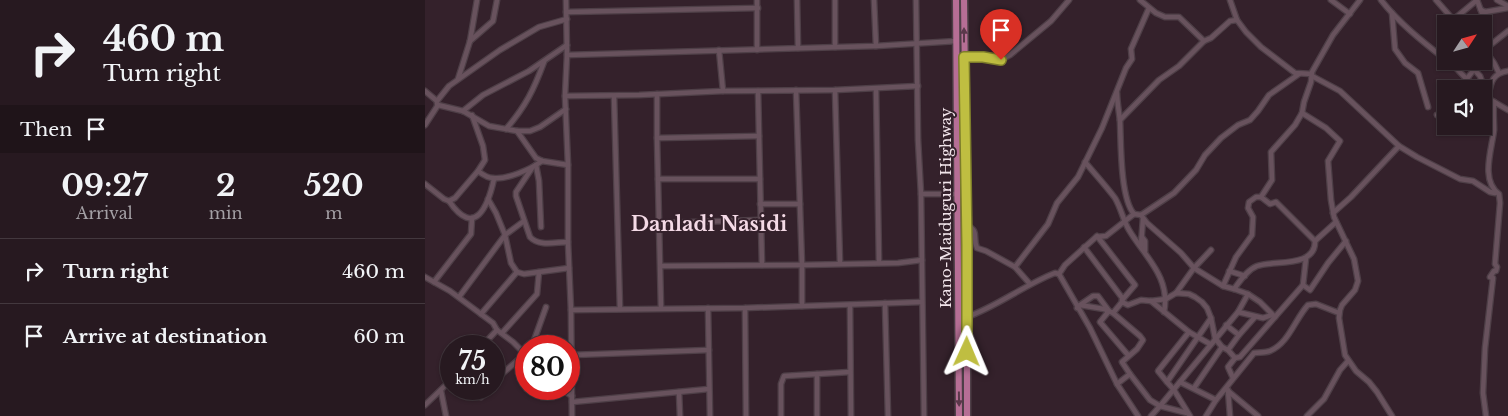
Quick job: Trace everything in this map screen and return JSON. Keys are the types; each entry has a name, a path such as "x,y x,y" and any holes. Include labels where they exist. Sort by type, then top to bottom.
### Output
{"highway":[{"name":"Kano-Maiduguri Highway","path":"956,0 959,416"},
{"name":"Kano-Maiduguri Highway","path":"964,0 967,416"}],"street":[{"path":"458,79 470,41 477,0"},
{"path":"470,41 493,22 497,0"},
{"path":"566,0 567,55 565,96 571,335"},
{"path":"757,0 757,50"},
{"path":"797,0 799,48"},
{"path":"835,0 835,47"},
{"path":"874,0 876,46"},
{"path":"916,0 924,416"},
{"path":"964,57 983,57 1001,60 1010,55 1044,26 1068,2 1074,0"},
{"path":"1140,0 1149,8 1165,17 1179,17 1204,41"},
{"path":"1230,0 1237,20 1246,32 1261,47 1291,70 1299,74 1312,75 1340,92 1399,146 1417,157 1461,179 1473,182 1490,192 1499,194"},
{"path":"1331,0 1350,14"},
{"path":"1261,197 1273,180 1271,152 1295,125 1302,113 1312,75 1333,35 1360,0"},
{"path":"1381,0 1392,13 1437,53"},
{"path":"1436,0 1449,15"},
{"path":"1462,15 1477,0 1483,15"},
{"path":"1497,0 1508,7"},
{"path":"1481,10 1485,12 1508,7"},
{"path":"566,12 757,8"},
{"path":"1015,267 1048,224 1057,203 1075,182 1102,128 1131,60 1131,48 1149,8"},
{"path":"1392,13 1395,48 1405,63 1417,73 1428,107"},
{"path":"425,125 449,86 458,79 500,50 539,27 567,19"},
{"path":"1120,120 1159,80 1174,70 1204,41 1211,38 1232,20 1237,20"},
{"path":"1493,43 1508,31"},
{"path":"567,55 876,46 957,41"},
{"path":"463,111 483,95 529,71 567,45"},
{"path":"719,50 723,92"},
{"path":"506,129 519,114 534,89 545,60"},
{"path":"1493,62 1499,73"},
{"path":"1456,70 1466,79 1471,70"},
{"path":"1492,81 1499,73 1508,71"},
{"path":"1142,217 1174,193 1196,170 1205,155 1221,138 1238,125 1250,120 1269,95 1299,74"},
{"path":"565,96 876,89 918,86"},
{"path":"876,89 879,263"},
{"path":"796,90 802,306"},
{"path":"835,90 840,263"},
{"path":"425,91 437,103 463,111 489,126 517,131 530,131 540,127 566,108"},
{"path":"758,91 762,265"},
{"path":"1117,91 1120,143 1127,201 1134,214 1142,217 1157,234 1186,258 1194,268 1223,286 1248,294 1260,302 1274,316"},
{"path":"657,94 661,308"},
{"path":"614,96 620,309"},
{"path":"1499,194 1494,191 1489,170 1494,126 1494,102 1508,110"},
{"path":"1302,113 1341,141 1328,162 1333,213 1355,259 1358,281 1355,290 1342,305 1339,313 1345,355 1348,361 1369,382 1393,415"},
{"path":"449,201 455,198 485,160 483,146 472,115"},
{"path":"517,131 536,158 568,166"},
{"path":"657,138 759,136"},
{"path":"1333,213 1351,197 1399,146"},
{"path":"478,171 494,179 519,173 534,167 542,161"},
{"path":"1085,162 1115,199 1128,229 1145,252"},
{"path":"534,167 515,196 530,237 534,242 542,244 568,242"},
{"path":"534,167 539,181 541,227"},
{"path":"425,184 449,201 455,209 466,217 472,218 484,210 494,179"},
{"path":"658,179 759,179"},
{"path":"921,194 958,194"},
{"path":"1486,416 1483,393 1485,348 1491,309 1493,278 1489,277 1496,271 1497,267 1495,264 1499,230 1499,194"},
{"path":"1223,286 1236,256 1252,236 1253,217 1248,208 1249,202 1256,197 1261,197 1270,204 1276,202 1315,242 1314,252 1306,258 1257,266 1234,288"},
{"path":"488,199 505,235 511,263 517,272 524,274 569,268"},
{"path":"760,204 800,204"},
{"path":"1059,274 1065,265 1097,236 1106,236 1134,214"},
{"path":"1142,217 1142,237 1140,243 1163,283 1166,299 1164,312"},
{"path":"434,282 471,234 472,218"},
{"path":"660,223 761,220"},
{"path":"459,297 505,235 525,221"},
{"path":"1315,242 1336,222"},
{"path":"967,225 973,228 975,232 975,246 977,248 1015,267 1030,284"},
{"path":"1090,328 1111,312 1135,285 1097,236"},
{"path":"1303,285 1310,290 1328,263 1346,242"},
{"path":"1084,247 1122,300 1129,305 1138,300 1151,302 1166,299 1176,294 1189,294 1202,302 1211,318 1215,338 1221,347 1228,350 1235,358"},
{"path":"1176,294 1194,268 1211,250"},
{"path":"1233,378 1228,368 1235,358 1240,357 1303,285 1306,258"},
{"path":"661,266 802,265 922,260"},
{"path":"1229,270 1245,276"},
{"path":"481,314 517,272"},
{"path":"501,333 537,294 539,272"},
{"path":"967,317 989,308 1030,284 1055,273 1059,274"},
{"path":"1059,274 1079,306 1117,384 1138,416"},
{"path":"425,277 459,297 493,322 497,330 515,345"},
{"path":"1153,416 1238,312 1248,294"},
{"path":"1079,306 1096,295 1111,312 1140,336 1143,340 1142,342 1122,362 1150,400 1160,406 1189,415"},
{"path":"571,310 745,308 923,302"},
{"path":"1151,302 1189,332 1211,344"},
{"path":"885,303 888,416"},
{"path":"1206,416 1233,378 1255,353 1269,352 1279,345 1306,307 1310,304 1316,304 1339,313"},
{"path":"849,305 851,416"},
{"path":"1079,306 1097,307 1111,312"},
{"path":"536,335 546,307"},
{"path":"708,308 710,416"},
{"path":"745,308 746,416"},
{"path":"1238,312 1263,318 1274,316"},
{"path":"1228,350 1255,317"},
{"path":"1167,382 1211,318"},
{"path":"1100,322 1128,355"},
{"path":"1226,325 1239,335"},
{"path":"492,335 497,330"},
{"path":"1189,332 1158,371 1174,390 1189,415"},
{"path":"1194,388 1221,347"},
{"path":"580,355 709,350"},
{"path":"1307,416 1324,399 1340,370 1348,361"},
{"path":"505,372 515,363"},
{"path":"781,416 781,384 784,376 850,372"},
{"path":"1175,372 1181,381 1216,400"},
{"path":"817,374 817,416"},
{"path":"1117,384 1130,374"},
{"path":"580,398 709,389"},
{"path":"1227,389 1230,416"},
{"path":"1227,389 1258,416"},
{"path":"425,405 440,392"},
{"path":"679,392 680,416"},
{"path":"443,400 446,416"},
{"path":"572,400 572,416"}],"district":[{"name":"Danladi Nasidi","path":"709,224"}],"route":[{"path":"967,352 964,57 983,57 1001,60"}]}
